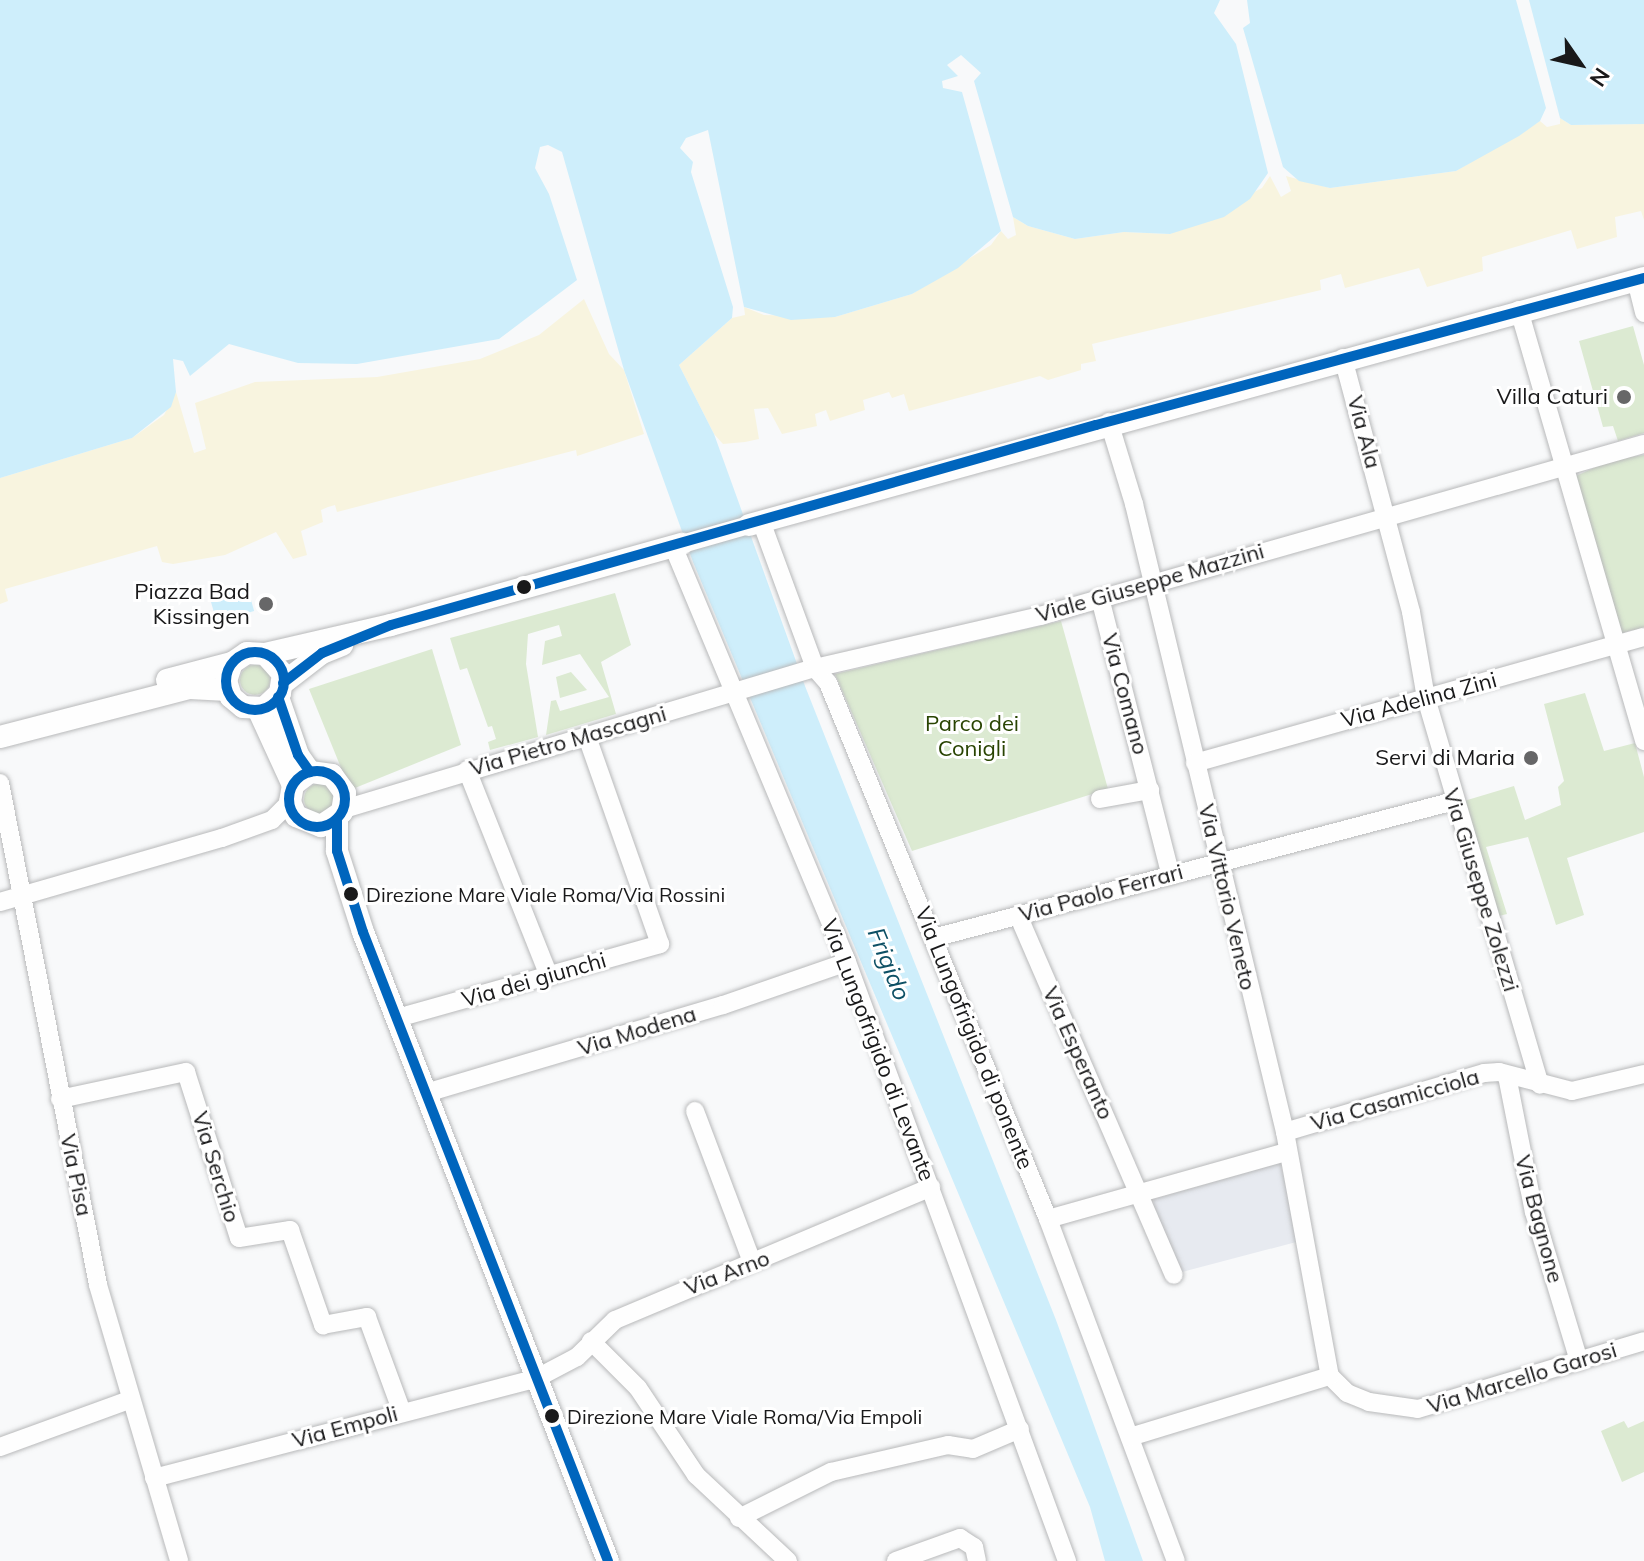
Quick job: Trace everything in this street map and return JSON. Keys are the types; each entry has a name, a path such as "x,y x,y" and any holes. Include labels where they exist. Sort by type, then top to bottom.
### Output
{"main road":[{"path":"755,523 1109,422 1640,279"},
{"path":"65,718 138,689 232,663 247,653 265,654 391,625 677,545"},
{"path":"258,709 322,653 391,625"},
{"path":"265,654 279,666 281,690 298,755 301,801"},
{"path":"232,663 227,690 236,703 258,709 363,932"},
{"path":"0,737 190,688 227,690"},
{"path":"301,801 332,775 341,805 337,851 363,932 608,1561"},
{"path":"301,801 341,805"}],"street":[{"path":"1640,279 1643,310"},
{"path":"1519,310 1644,741"},
{"name":"Via Ala","path":"1343,358 1384,511"},
{"name":"Via Vittorio Veneto","path":"1109,422 1134,504 1150,581 1285,1132 1330,1376"},
{"name":"Viale Giuseppe Mazzini","path":"740,692 810,670 1100,598 1384,511 1644,444"},
{"name":"Via Giuseppe Zolezzi","path":"1384,511 1426,698 1540,1085"},
{"path":"677,545 755,523"},
{"name":"Via Lungofrigido di ponente","path":"755,523 810,670 828,683 1048,1219 1176,1561"},
{"name":"Via Lungofrigido di Levante","path":"677,545 740,692 847,962 1067,1561"},
{"name":"Via Comano","path":"1100,598 1170,873"},
{"name":"Via Adelina Zini","path":"1195,763 1644,637"},
{"name":"Via Pietro Mascagni","path":"341,805 402,792 467,770 740,692"},
{"name":"Via dei giunchi","path":"408,1015 660,944 587,737"},
{"path":"467,770 549,976"},
{"name":"Via Pisa","path":"0,783 98,1285 154,1478 172,1559"},
{"path":"1100,799 1150,790"},
{"path":"0,902 222,838 272,820 301,801"},
{"name":"Via Paolo Ferrari","path":"933,938 1170,873 1454,801"},
{"name":"Via Esperanto","path":"1018,915 1174,1275"},
{"name":"Via Modena","path":"426,1093 723,1005 847,962"},
{"name":"Via Serchio","path":"60,1099 186,1072 239,1238 290,1230 323,1325 367,1317 402,1412"},
{"name":"Via Casamicciola","path":"1285,1132 1484,1073 1572,1091 1644,1074"},
{"name":"Via Bagnone","path":"1507,1076 1534,1212 1579,1361"},
{"path":"695,1111 752,1262"},
{"name":"Via Casamicciola","path":"1048,1219 1287,1152"},
{"name":"Via Arno","path":"537,1378 577,1357 615,1320 931,1187"},
{"path":"591,1341 638,1388 696,1475 788,1561"},
{"name":"Via Marcello Garosi","path":"1330,1376 1347,1393 1408,1410 1644,1341"},
{"path":"1130,1437 1330,1376"},
{"name":"Via Empoli","path":"154,1478 537,1378"},
{"path":"0,1447 129,1400"},
{"path":"739,1518 831,1472 948,1445 973,1449 1020,1429"},
{"path":"896,1561 960,1538 974,1547 977,1561"}],"shaded area":[{"path":"1280,1163 1300,1241 1182,1272 1153,1208 1154,1199"}],"green space":[{"path":"1633,326 1644,365 1644,433 1618,441 1613,426 1603,427 1579,341"},
{"path":"1644,455 1644,637 1632,630 1622,633 1576,476 1611,460"},
{"path":"615,593 631,645 601,662 616,714 546,735 551,701 556,700 560,711 609,697 580,654 542,665 545,641 562,636 559,625 528,634 526,664 538,737 490,750 488,742 496,739 492,726 488,727 467,668 460,670 450,638"},
{"name":"Parco dei Conigli","path":"1061,621 1108,789 912,851 835,674"},
{"path":"432,649 461,745 350,790 309,689"},
{"path":"255,665 261,666 269,674 269,686 261,694 255,695 249,694 241,686 240,680 241,674 249,666"},
{"path":"571,672 587,690 560,698 556,677"},
{"path":"1585,693 1604,751 1635,743 1644,777 1644,832 1567,858 1584,915 1556,925 1528,837 1486,847 1507,914 1495,917 1464,801 1514,786 1525,820 1561,805 1558,787 1564,781 1544,704"},
{"path":"319,784 330,788 334,799 330,810 319,814 308,810 304,799 308,788"},
{"path":"1624,1421 1628,1428 1644,1421 1644,1472 1622,1482 1601,1431"}],"sand":[{"path":"1560,118 1571,125 1644,124 1644,220 1641,211 1615,217 1617,237 1577,249 1571,230 1482,257 1483,271 1427,287 1419,268 1345,288 1341,274 1320,280 1321,290 1092,344 1096,361 1081,364 1081,370 1048,380 1040,376 909,411 904,394 892,398 889,392 863,400 865,410 830,421 826,410 815,414 817,426 782,434 768,408 754,409 759,439 745,442 723,444 714,434 679,365 732,318 745,315 744,307 764,315 835,317 912,294 991,245 1001,231 1008,239 1016,235 1013,217 1028,226 1075,239 1124,232 1170,234 1262,188 1270,176 1281,197 1291,191 1286,176 1330,188 1456,171 1540,121 1547,127 1560,124"},
{"path":"584,299 609,354 624,370 644,434 577,456 576,450 337,512 335,505 328,507 321,510 323,522 301,531 307,555 293,559 276,532 225,555 173,564 162,562 157,546 5,589 8,601 0,604 0,478 132,438 164,415 176,392 194,453 206,449 195,403 255,382 377,377 480,359 539,335"}],"water":[{"name":"Frigido","path":"0,0 1220,0 1214,13 1236,44 1268,173 1250,199 1224,217 1170,234 1124,232 1075,239 1028,226 1013,217 974,81 981,73 961,55 947,65 958,76 942,81 943,88 962,92 1001,231 958,268 912,294 835,317 791,320 744,307 708,130 686,138 680,148 693,162 691,172 733,307 732,318 679,365 714,434 805,686 1056,1320 1143,1561 1105,1561 1090,1507 693,562 624,370 562,152 548,145 540,147 535,168 549,194 577,280 499,339 357,364 298,363 229,344 190,376 183,361 173,359 176,392 171,407 132,438 0,478"},
{"path":"1247,0 1516,0 1546,108 1540,121 1519,136 1456,171 1330,188 1299,181 1283,167 1243,28 1250,23"},
{"path":"1529,0 1644,0 1644,124 1571,125 1560,118"},
{"path":"247,586 254,611 217,622 210,597"}],"transit line":[{"path":"283,683 322,653 391,625 1096,425 1644,278"},
{"path":"255,652 275,661 284,681 275,701 255,710 235,701 226,681 235,661 255,652"},
{"path":"278,697 298,755 310,772"},
{"path":"317,771 337,779 345,799 337,819 317,827 297,819 289,799 297,779 317,771"},
{"path":"337,819 337,851 363,932 608,1561"}],"place":[{"name":"Villa Caturi","path":"1624,397"},
{"name":"Piazza Bad Kissingen","path":"266,604"},
{"name":"Servi di Maria","path":"1531,758"},
{"name":"Direzione Mare Viale Roma/Via Rossini","path":"351,894"},
{"name":"Direzione Mare Viale Roma/Via Empoli","path":"552,1416"}]}
